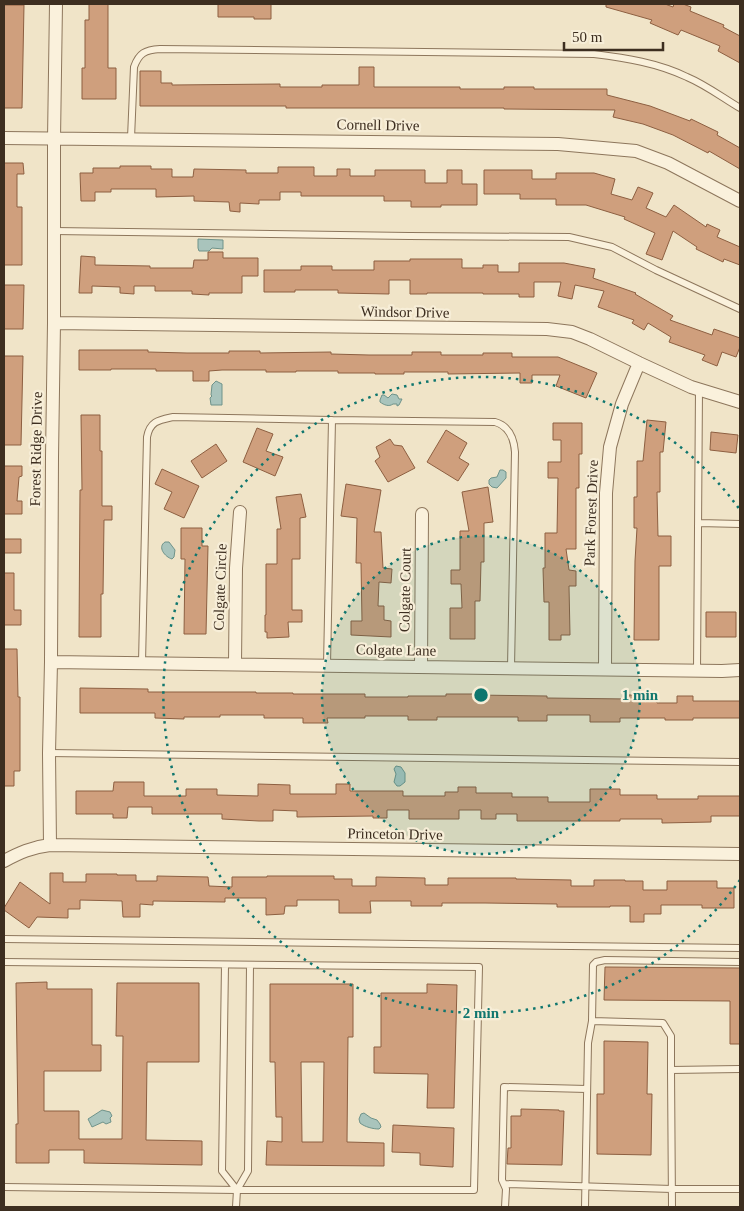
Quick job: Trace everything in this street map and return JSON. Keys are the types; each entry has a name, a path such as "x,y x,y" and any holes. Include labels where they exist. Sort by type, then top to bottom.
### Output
{"street":[{"name":"Forest Ridge Drive","path":"50,846 49,753 56,4"},
{"name":"Cornell Drive","path":"4,138 558,144 596,147 636,151 668,163 740,201"},
{"name":"Windsor Drive","path":"54,323 547,329 572,332 690,386 740,402"},
{"name":"Park Forest Drive","path":"605,669 606,493 610,447 622,404 639,363"},
{"name":"Colgate Circle","path":"235,663 236,568 240,512"},
{"name":"Colgate Court","path":"421,667 422,514"},
{"name":"Colgate Lane","path":"51,662 740,670"},
{"name":"Princeton Drive","path":"50,846 740,854"},
{"path":"4,861 23,851 36,847 50,846"}],"lane":[{"path":"131,138 134,67 137,59 143,53 152,49 594,54 634,60 688,77 740,108"},
{"path":"54,231 570,237 612,247 656,270 740,309"},
{"path":"697,670 700,389"},
{"path":"142,663 147,437 148,430 152,425 162,419 174,417 495,422 500,424 514,441 515,452 511,668"},
{"path":"327,665 332,420"},
{"path":"698,523 740,524"},
{"path":"49,753 740,762"},
{"path":"4,939 740,948"},
{"path":"585,1207 588,1043 592,1021 593,966 596,962 606,960 740,962"},
{"path":"4,962 479,968 474,1190 237,1190 4,1187"},
{"path":"225,966 222,1171 237,1190"},
{"path":"236,1207 237,1190 248,1171 250,966"},
{"path":"592,1021 663,1023 671,1036 672,1207"},
{"path":"671,1070 740,1069"},
{"path":"506,1207 506,1189 502,1180 504,1087 587,1089"},
{"path":"504,1184 740,1189"}],"water":[{"path":"198,239 223,240 223,249 212,248 209,251 199,251"},
{"path":"216,381 222,384 222,405 211,405 212,385"},
{"path":"392,394 402,399 399,405 386,405 380,402 382,395 388,398"},
{"path":"500,470 506,472 506,478 497,488 492,487 489,484 489,480 497,477"},
{"path":"165,542 169,542 175,550 172,559 163,552 162,546"},
{"path":"396,766 401,767 405,773 405,782 400,786 397,786 394,782 396,774 394,769"},
{"path":"102,1110 110,1112 112,1116 110,1118 111,1122 106,1124 103,1122 92,1127 88,1119"},
{"path":"364,1113 377,1120 381,1127 379,1129 372,1128 360,1123 361,1114"}],"building":[{"path":"89,4 108,4 108,68 116,68 116,99 82,99 82,68 85,68 85,20 89,20"},
{"path":"218,4 271,4 271,19 218,17"},
{"path":"606,4 665,4 673,7 674,4 683,4 691,7 690,11 724,25 723,27 740,36 740,63 718,51 720,46 681,30 678,35 650,23 652,20 606,7"},
{"path":"4,5 24,5 22,108 4,108"},
{"path":"359,67 374,67 374,87 607,89 607,95 650,106 690,121 691,119 718,132 717,135 740,148 740,169 709,151 708,153 673,135 643,124 613,117 615,110 140,106 140,71 161,71 161,83 172,83 172,85 280,84 280,87 322,87 322,85 359,85"},
{"path":"4,163 23,163 24,174 17,174 17,207 22,207 22,265 4,265"},
{"path":"120,166 151,166 151,169 172,169 172,177 193,177 194,169 246,170 246,173 278,173 278,167 314,167 314,176 337,176 337,169 350,169 350,176 375,176 375,170 425,170 425,183 447,183 447,170 462,170 462,184 477,184 477,205 411,207 411,201 384,201 384,196 301,196 301,192 280,192 280,200 259,200 259,204 240,203 240,212 230,211 229,202 194,201 194,196 156,197 156,189 111,189 111,192 95,192 95,201 81,201 80,173 93,173 93,168 120,168"},
{"path":"484,170 532,170 532,179 556,179 556,173 594,173 615,179 611,194 632,200 638,187 653,193 646,208 666,217 674,205 706,227 707,224 720,230 717,237 740,247 740,265 724,259 723,262 696,249 697,247 673,231 662,260 646,254 655,233 624,219 625,217 586,205 556,205 556,199 520,199 520,194 484,194"},
{"path":"208,252 223,252 223,258 258,258 258,276 242,276 242,293 192,294 192,291 155,291 155,286 134,286 134,294 120,293 120,287 92,286 92,293 79,293 81,256 95,257 95,265 193,268 194,260 208,260"},
{"path":"410,259 462,259 462,268 483,268 483,265 498,265 498,272 519,272 519,263 564,263 595,269 593,278 636,293 673,316 670,320 712,335 714,329 740,338 740,347 736,357 722,352 717,366 702,360 705,355 669,342 671,337 648,323 644,330 632,323 634,320 598,307 604,291 575,285 572,299 558,296 561,282 534,282 534,297 519,297 519,294 483,293 410,294 410,280 389,280 389,294 338,293 338,290 264,292 264,270 301,270 301,266 332,266 332,270 374,270 374,261 410,261"},
{"path":"4,285 24,285 23,329 4,329"},
{"path":"79,350 148,350 148,352 187,353 229,353 229,351 260,351 260,353 331,352 331,354 369,355 412,355 412,352 441,352 441,355 512,353 512,357 558,357 597,373 586,398 556,386 560,375 532,375 532,383 520,383 520,373 448,374 448,372 404,372 404,374 375,374 338,373 338,371 266,372 266,370 222,370 209,371 209,381 193,381 193,371 156,371 156,369 79,370"},
{"path":"4,356 23,356 21,445 4,445"},
{"path":"81,415 100,415 102,506 112,506 112,520 104,520 101,637 79,637 80,490 82,490"},
{"path":"647,420 666,422 663,452 660,452 660,492 657,492 658,536 671,536 671,566 659,566 659,640 634,640 637,528 634,528 634,497 637,497 637,461 643,461"},
{"path":"553,423 582,423 582,454 579,454 579,488 576,488 576,549 566,549 569,570 576,571 576,586 569,586 570,635 561,635 561,640 549,640 549,602 544,602 545,533 557,533 558,478 548,478 548,462 561,462 561,440 553,440"},
{"path":"257,428 273,434 266,451 283,457 275,476 243,462"},
{"path":"446,430 467,443 459,458 469,464 458,481 427,462"},
{"path":"711,432 738,435 736,453 710,450"},
{"path":"390,439 394,445 402,446 415,468 388,482 375,461 380,457 376,447"},
{"path":"216,444 227,461 202,478 191,461"},
{"path":"4,466 22,466 17,501 22,501 22,514 4,514"},
{"path":"162,469 199,486 184,518 164,509 172,492 155,484"},
{"path":"346,484 381,490 374,532 381,532 383,568 392,569 391,583 379,582 378,606 384,606 384,620 391,621 391,637 351,635 351,621 362,621 361,563 356,563 357,518 341,516"},
{"path":"488,487 493,522 484,523 484,562 481,562 480,601 475,601 475,639 450,639 450,608 462,608 461,584 451,584 451,570 460,570 460,531 469,531 462,492"},
{"path":"301,494 306,517 300,518 300,559 292,559 292,610 302,610 302,622 288,622 289,637 267,638 267,632 265,632 266,564 277,564 277,529 281,529 276,497"},
{"path":"181,528 202,528 202,546 208,546 206,634 184,634 185,559 181,559"},
{"path":"4,539 21,539 21,553 4,553"},
{"path":"4,573 14,573 14,610 21,610 21,625 4,625"},
{"path":"706,612 736,612 736,637 706,637"},
{"path":"4,649 17,649 18,697 20,697 20,771 14,771 14,786 4,786"},
{"path":"80,688 148,689 148,692 365,694 365,697 475,694 547,696 547,698 628,699 628,695 657,695 657,703 677,703 677,696 693,696 693,701 740,701 740,718 665,720 665,718 620,718 620,722 590,722 590,715 547,715 547,721 518,721 518,717 437,717 437,720 408,720 408,716 365,716 365,718 327,718 328,723 303,723 303,718 264,718 264,715 220,715 220,717 184,717 184,719 155,718 155,713 80,713"},
{"path":"114,782 144,782 144,796 186,796 186,789 217,789 217,795 258,796 258,784 290,785 290,794 336,794 336,784 350,784 350,791 403,791 403,796 445,796 445,792 458,792 458,787 476,787 476,793 512,793 512,797 548,797 548,802 590,802 590,789 620,789 620,795 657,795 657,799 698,799 698,796 740,796 740,816 711,816 711,822 662,823 662,819 517,821 517,814 496,814 496,819 481,819 481,810 459,810 459,819 409,819 409,810 387,810 387,818 373,818 373,816 297,817 297,811 273,810 273,821 222,819 222,814 152,814 152,807 128,807 127,818 113,818 113,814 76,814 76,791 113,791"},
{"path":"50,873 63,873 63,882 86,882 86,874 136,875 136,881 157,881 157,876 208,877 209,886 232,887 232,877 267,876 334,876 334,879 352,879 352,886 376,886 376,877 425,878 425,885 448,885 448,878 571,880 571,886 594,886 594,880 625,880 643,881 643,890 667,890 667,881 717,881 717,888 734,888 734,908 702,908 702,905 661,905 661,914 644,914 644,922 630,922 630,906 557,907 557,904 442,903 442,906 411,906 411,901 370,901 371,913 339,913 339,900 297,900 297,906 285,906 284,914 266,915 266,898 225,898 225,902 153,901 153,905 140,904 140,917 123,917 122,901 80,900 80,909 68,909 68,918 37,917 29,928 4,910 20,882 50,904"},
{"path":"605,967 740,968 740,1044 730,1044 730,1001 604,1000"},
{"path":"47,982 47,989 92,989 92,1045 101,1045 101,1071 44,1071 44,1111 79,1111 79,1139 122,1139 123,1036 116,1036 117,983 199,983 199,1062 147,1062 146,1140 202,1141 202,1165 84,1163 84,1150 49,1150 49,1163 16,1163 16,1124 18,1124 16,983"},
{"path":"270,984 353,984 353,1037 348,1037 347,1142 384,1143 384,1166 266,1165 267,1141 282,1142 282,1117 276,1117 275,1062 270,1062","holes":["301,1062 324,1062 323,1142 302,1142"]},
{"path":"427,984 457,985 454,1108 427,1108 428,1074 374,1073 374,1047 381,1047 381,993 427,993"},
{"path":"604,1041 648,1042 647,1094 652,1094 651,1155 597,1154 597,1094 604,1094"},
{"path":"521,1109 564,1111 562,1165 507,1164 508,1148 511,1148 511,1116 521,1116"},
{"path":"393,1125 454,1128 453,1167 420,1165 420,1153 392,1152"}]}
